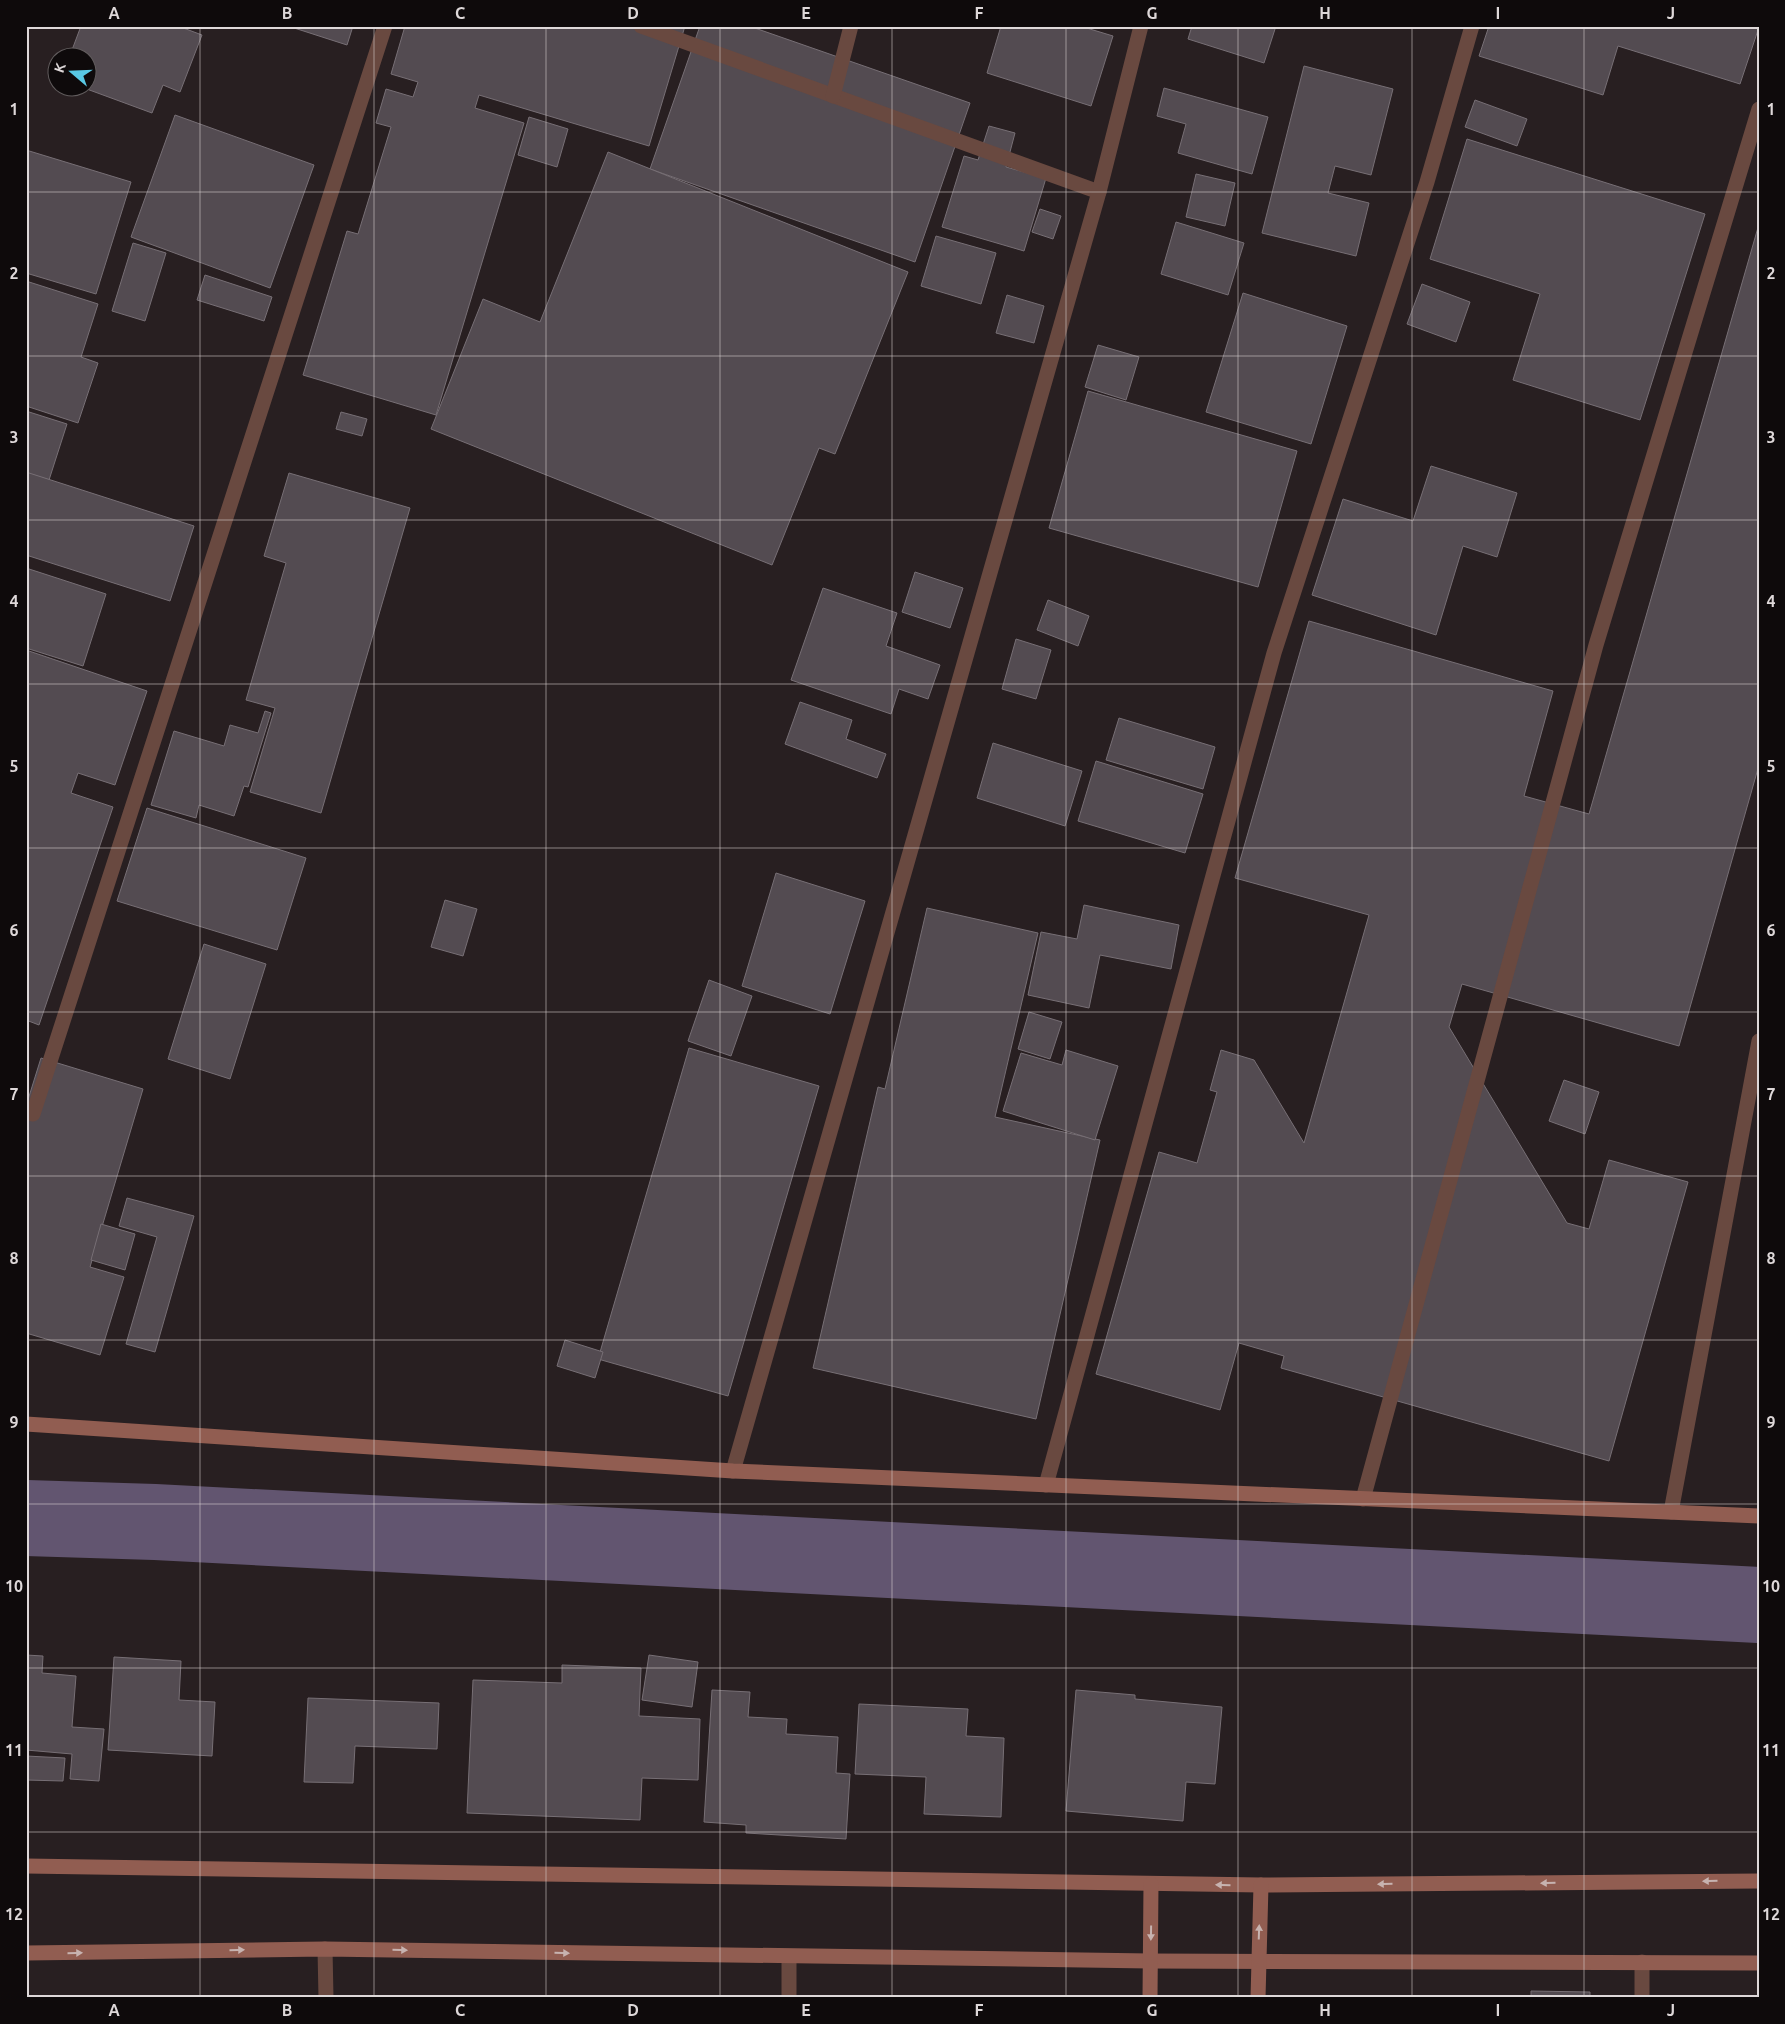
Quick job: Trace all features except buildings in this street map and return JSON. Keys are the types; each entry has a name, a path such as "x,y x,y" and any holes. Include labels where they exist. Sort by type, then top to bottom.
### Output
{"street":[{"path":"26,1112 33,1114 385,26"},
{"path":"641,26 1099,192"},
{"path":"833,96 851,26"},
{"path":"733,1471 1099,192 1141,26"},
{"path":"1046,1485 1274,652 1427,182 1472,26"},
{"path":"1363,1499 1596,645 1759,109"},
{"path":"1671,1512 1759,1041"},
{"path":"26,1424 733,1471 1759,1516"},
{"path":"26,1866 1261,1886 1759,1881"},
{"path":"1150,1998 1151,1884"},
{"path":"1258,1998 1261,1886"},
{"path":"26,1953 325,1949 1150,1961 1759,1963"},
{"path":"325,1949 326,1998"},
{"path":"789,1957 789,1998"},
{"path":"1642,1962 1642,1998"}],"waterway":[{"path":"26,1518 155,1522 1759,1605"}]}
